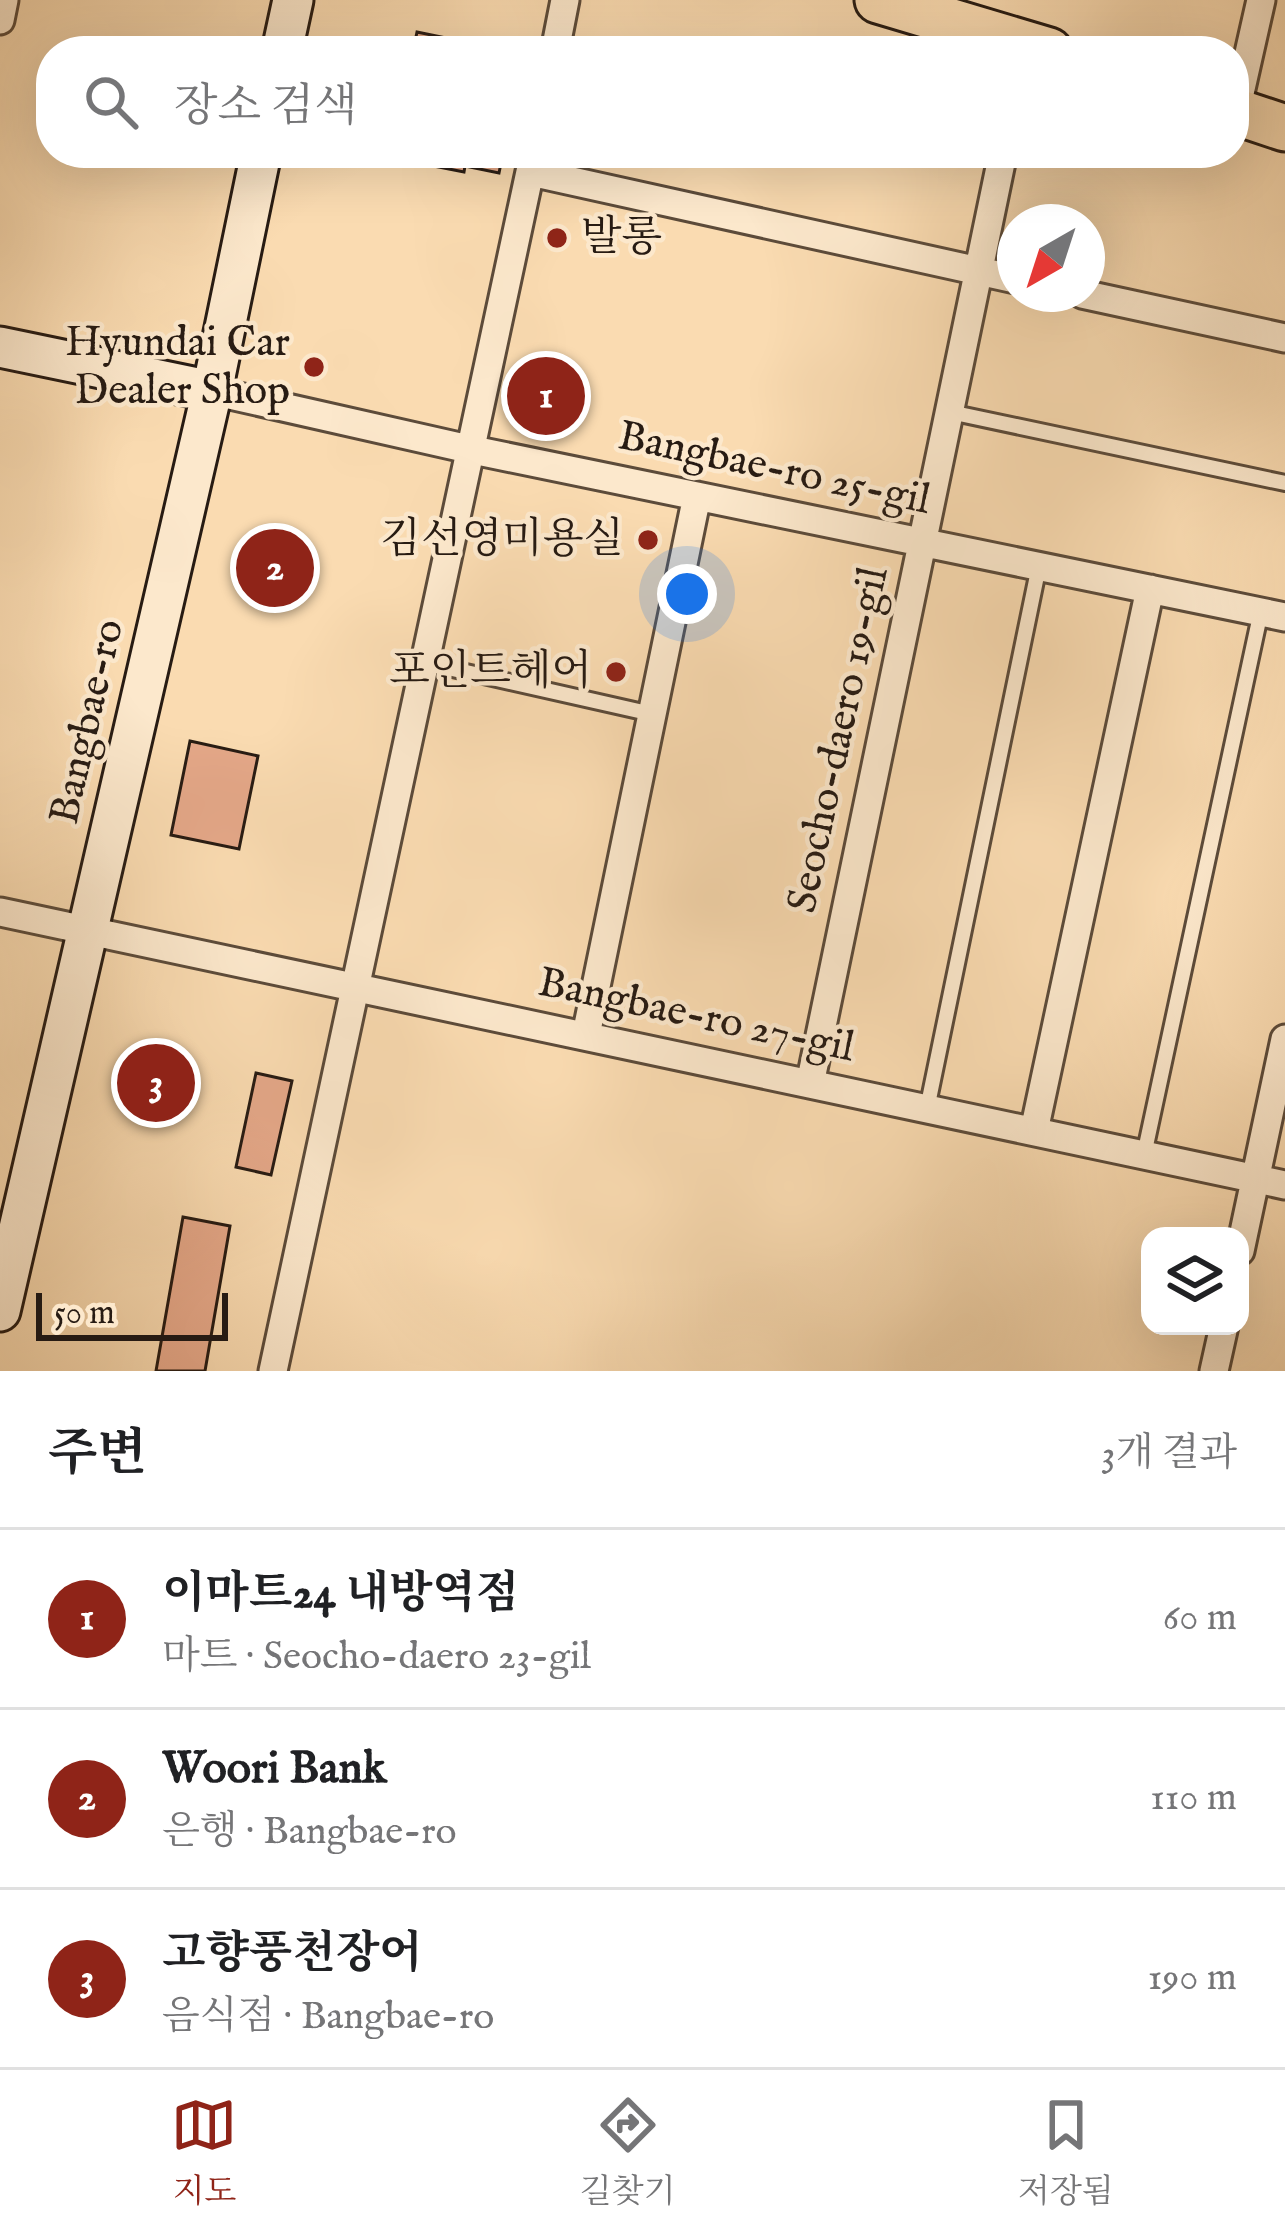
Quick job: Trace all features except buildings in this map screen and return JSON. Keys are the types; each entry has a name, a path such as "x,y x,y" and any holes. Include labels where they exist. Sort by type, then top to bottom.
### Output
{"main road":[{"path":"285,36 293,0"},
{"path":"878,0 994,36"},
{"path":"1249,116 1285,128"},
{"name":"Bangbae-ro","path":"0,1311 212,391 258,168"},
{"path":"0,347 212,391"}],"street":[{"path":"0,20 4,0"},
{"path":"558,36 566,0"},
{"path":"1249,51 1261,0"},
{"path":"273,1371 531,168"},
{"path":"556,168 997,276"},
{"name":"Seocho-daero 19-gil","path":"810,1084 1000,168"},
{"path":"1105,299 1285,338"},
{"name":"Bangbae-ro 25-gil","path":"212,391 472,450 1273,614"},
{"path":"586,1035 697,496"},
{"path":"1034,1132 1150,589"},
{"name":"Bangbae-ro 27-gil","path":"0,912 1285,1185"},
{"path":"1245,1227 1285,1039"},
{"path":"1214,1371 1222,1335"}],"lane":[{"path":"950,412 1285,483"},
{"path":"927,1109 1039,566"},
{"name":"Bangbae-ro 25-gil","path":"1144,1155 1273,614"},
{"path":"426,663 652,714"}],"place":[{"name":"발롱","path":"557,238"},
{"name":"Hyundai Car Dealer Shop","path":"314,367"},
{"name":"이마트24 내방역점","path":"546,396"},
{"name":"김선영미용실","path":"648,540"},
{"name":"Woori Bank","path":"275,568"},
{"name":"포인트헤어","path":"616,672"},
{"name":"고향풍천장어","path":"156,1083"}]}
